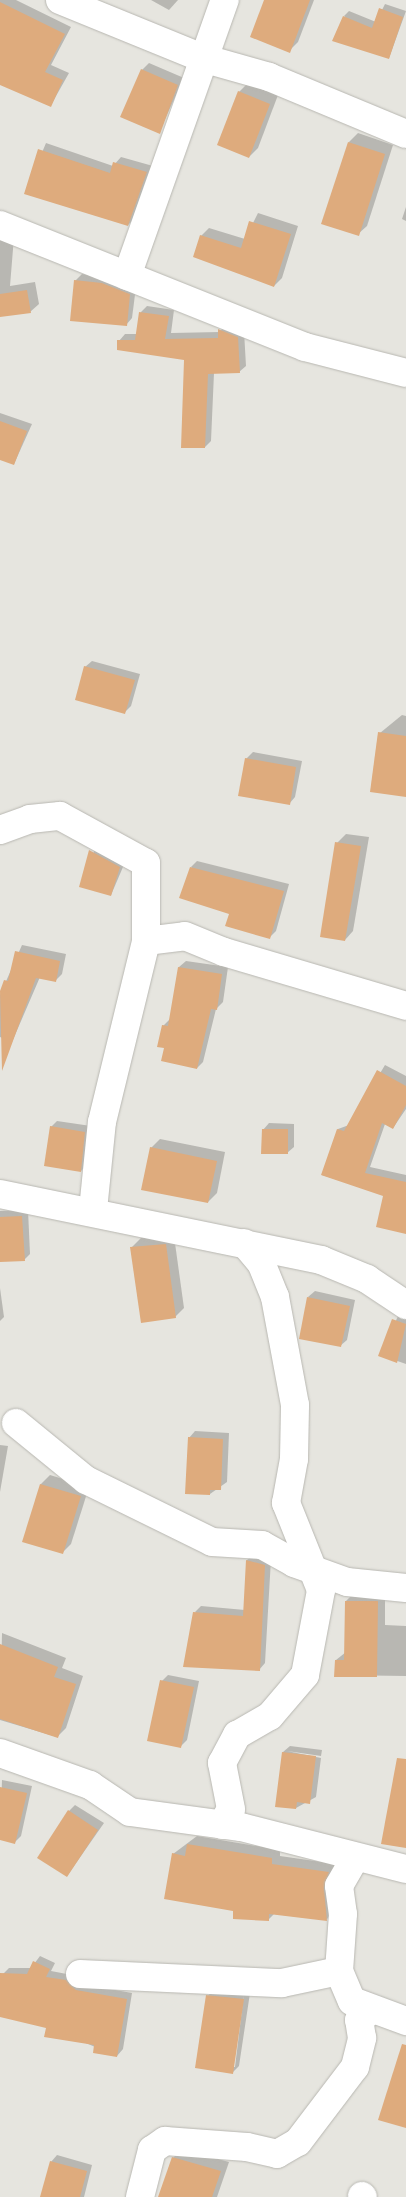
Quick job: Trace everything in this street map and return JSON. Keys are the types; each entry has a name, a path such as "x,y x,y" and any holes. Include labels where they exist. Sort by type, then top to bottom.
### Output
{"street":[{"path":"60,0 202,58 269,77 406,134"},
{"path":"127,276 202,58 224,0"},
{"path":"0,225 306,347 406,373"},
{"path":"0,830 30,819 60,816 146,863 146,941 102,1122 93,1210"},
{"path":"146,941 185,936 224,952 406,1006"},
{"path":"0,1194 93,1210 321,1260 367,1279 406,1305"},
{"path":"222,1824 231,1809 222,1763 237,1735 270,1716 306,1675 321,1590 286,1503 294,1459 295,1405 276,1297 261,1262 244,1243"},
{"path":"16,1423 86,1480 212,1542 262,1545 313,1569 347,1582 406,1588"},
{"path":"0,1753 90,1785 130,1812 154,1812 295,1838 355,1858 406,1869"},
{"path":"355,1858 339,1886 344,1914 338,1970 352,2001 371,2010 406,2020"},
{"path":"80,1974 282,1984 338,1970"},
{"path":"140,2197 152,2150 165,2141 247,2147 277,2154 298,2142 355,2067 362,2038 359,2020 371,2010"}],"building":[{"path":"264,0 310,0 290,53 250,37"},
{"path":"0,2 65,34 45,72 63,80 51,107 0,85"},
{"path":"379,8 403,17 389,59 332,41 343,16 372,28"},
{"path":"141,69 178,85 160,134 120,117"},
{"path":"238,91 270,104 249,158 217,145"},
{"path":"348,142 385,154 359,236 321,224"},
{"path":"38,149 110,173 113,162 147,172 128,226 24,194"},
{"path":"249,221 291,234 274,287 193,257 200,235 241,248"},
{"path":"74,280 102,283 130,294 127,326 70,321"},
{"path":"27,290 31,313 0,317 0,294"},
{"path":"139,312 169,316 165,339 218,338 218,329 238,337 240,373 208,374 205,448 181,448 184,360 117,350 117,340 135,340"},
{"path":"0,421 27,431 14,465 0,460"},
{"path":"84,666 135,680 125,714 75,700"},
{"path":"378,732 406,736 406,797 370,792"},
{"path":"245,758 296,767 290,805 238,796"},
{"path":"335,842 361,846 345,941 320,937"},
{"path":"89,850 120,867 111,896 79,887"},
{"path":"190,867 284,891 270,939 225,926 229,914 179,898"},
{"path":"15,951 60,961 56,982 36,978 2,1071 0,991 4,980 8,981"},
{"path":"178,967 222,974 217,1010 211,1009 197,1069 161,1061 164,1048 157,1047 162,1025 168,1026"},
{"path":"377,1070 406,1086 406,1105 393,1129 382,1123 365,1173 406,1182 406,1234 376,1227 383,1196 321,1175 337,1129 344,1131"},
{"path":"50,1126 85,1132 81,1172 44,1166"},
{"path":"262,1129 288,1129 288,1154 261,1154"},
{"path":"150,1147 217,1161 208,1203 141,1190"},
{"path":"22,1216 25,1261 0,1262 0,1217"},
{"path":"166,1244 176,1318 141,1323 130,1247"},
{"path":"307,1297 350,1306 341,1347 299,1339"},
{"path":"392,1319 406,1324 397,1363 378,1356"},
{"path":"188,1437 223,1439 221,1490 210,1490 210,1495 185,1494"},
{"path":"40,1484 81,1496 63,1554 22,1542"},
{"path":"246,1560 265,1565 260,1671 183,1667 193,1612 243,1616"},
{"path":"345,1601 378,1601 377,1677 334,1677 335,1660 344,1660"},
{"path":"0,1644 58,1667 54,1677 76,1684 58,1738 0,1719"},
{"path":"160,1680 194,1687 181,1748 147,1741"},
{"path":"282,1752 316,1756 310,1804 297,1802 296,1809 275,1807"},
{"path":"397,1758 406,1759 406,1848 381,1844"},
{"path":"0,1787 27,1793 15,1844 0,1840"},
{"path":"68,1810 98,1830 67,1877 37,1858"},
{"path":"187,1844 272,1858 272,1864 329,1872 324,1888 327,1921 269,1914 269,1921 233,1919 233,1911 164,1899 172,1853 185,1856"},
{"path":"33,1961 50,1969 46,1977 66,1980 76,1990 127,1999 117,2057 93,2053 94,2045 44,2037 46,2028 0,2017 0,1973 27,1974"},
{"path":"206,1995 244,1999 233,2074 195,2068"},
{"path":"402,2044 406,2045 406,2128 378,2120"},
{"path":"172,2157 221,2171 212,2197 158,2197"},
{"path":"50,2161 87,2171 80,2197 40,2197"}]}
